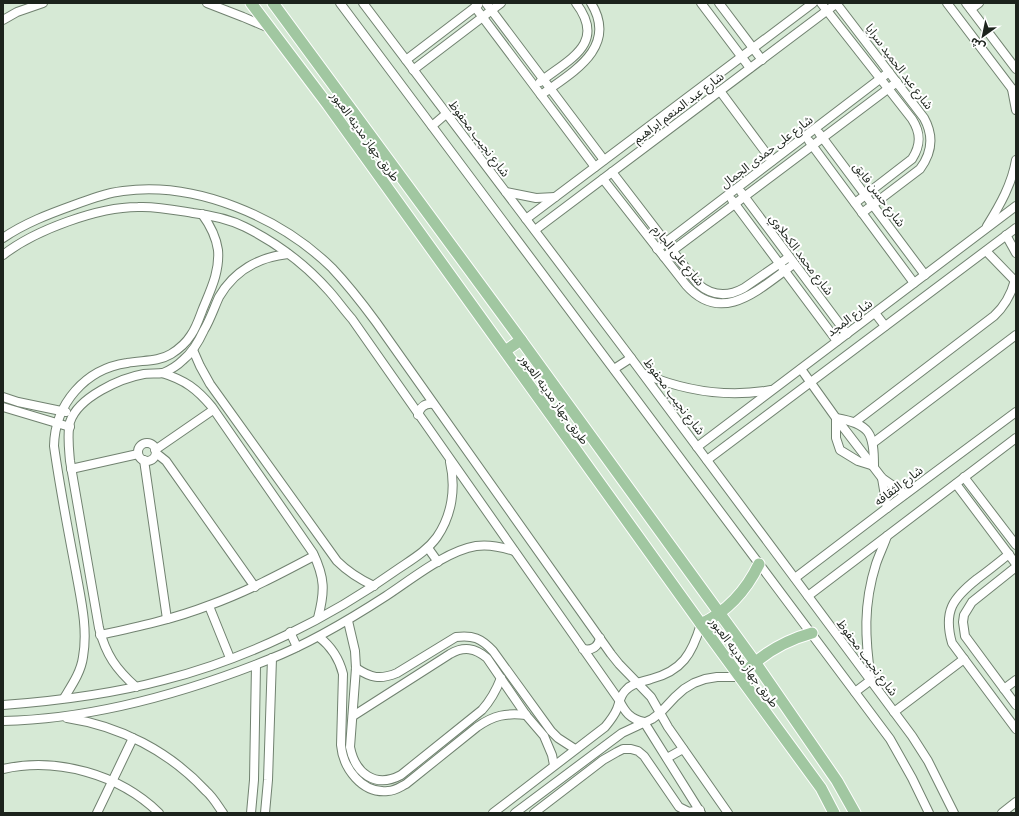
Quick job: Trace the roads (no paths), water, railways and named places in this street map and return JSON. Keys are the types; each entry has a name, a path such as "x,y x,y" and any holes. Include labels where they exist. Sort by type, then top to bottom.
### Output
{"main road":[{"name":"طريق جهاز مدينه العبور","path":"251,3 328,106 821,788 834,813"},
{"name":"طريق جهاز مدينه العبور","path":"273,3 521,340 755,662 837,781 855,813"},
{"path":"328,106 341,96"},
{"path":"505,351 521,340"},
{"path":"701,624 719,614 737,598 746,587 759,564"},
{"path":"740,676 755,662 773,649 785,642 812,633"}],"street":[{"path":"3,20 17,12 43,3"},
{"path":"207,3 271,29"},
{"path":"340,3 890,739 912,778 929,813"},
{"name":"شارع نجيب محفوظ","path":"363,3 698,447 894,712 928,761 954,813"},
{"path":"486,3 604,160"},
{"path":"413,70 501,3"},
{"path":"534,86 577,53 585,42 588,34 587,20 576,3"},
{"path":"541,95 579,67 594,51 598,40 599,30 598,19 591,3"},
{"path":"701,3 750,68"},
{"path":"719,3 762,60"},
{"name":"شارع عبد المنعم ابراهيم","path":"526,219 813,3"},
{"name":"شارع عبد الحميد سرايا","path":"821,3 917,126 919,134 917,151 912,159 855,203"},
{"name":"شارع عبد المنعم ابراهيم","path":"534,230 836,3"},
{"name":"شارع عبد الحميد سرايا","path":"836,3 924,118 931,135 929,154 920,170 862,213"},
{"path":"947,3 1014,91 1016,110"},
{"path":"979,3 969,6 1016,69"},
{"path":"406,60 478,5 482,17 595,167"},
{"name":"شارع على حمدى الجمال","path":"657,249 889,72"},
{"name":"شارع على حمدى الجمال","path":"664,257 896,82"},
{"path":"720,90 772,161"},
{"path":"432,126 446,114"},
{"name":"شارع حسن فايق","path":"815,128 925,275"},
{"name":"شارع حسن فايق","path":"805,136 914,283"},
{"path":"984,230 1000,205 1006,192 1016,160"},
{"name":"شارع على الجارم","path":"612,172 698,284 710,292 727,295 736,293 789,257"},
{"name":"شارع على الجارم","path":"603,179 692,292 705,301 720,304 736,302 745,298 794,264"},
{"name":"شارع محمد الكحلاوي","path":"738,188 847,334"},
{"path":"3,238 14,230 43,216 100,196 124,191 157,190 176,191 213,199 231,205 250,213 294,237 331,267 347,284 403,360 619,664 651,697 660,713 728,813"},
{"path":"506,192 536,198 556,197"},
{"name":"شارع محمد الكحلاوي","path":"728,195 837,341"},
{"name":"شارع المجد","path":"698,447 1016,206"},
{"path":"3,255 35,236 68,222 103,211 139,207 174,210 226,219 244,226 276,244 304,266 330,291 352,319 418,415 449,457 619,700 625,711 630,717 644,722 700,811 689,812 679,807 644,756 638,751 624,749 603,760 534,813"},
{"path":"64,698 79,672 85,644 80,596 55,452 54,435 56,424 69,399 89,378 115,365 128,362 156,360 170,355 183,346 192,334 214,284 218,262 218,249 215,236 202,214"},
{"path":"707,460 1016,228"},
{"path":"1006,235 1016,253"},
{"path":"855,422 1000,311 1010,297 1015,281 986,250"},
{"path":"162,373 179,364 193,350 224,289 238,273 262,259 288,254"},
{"path":"705,301 710,292"},
{"path":"875,313 885,326"},
{"path":"199,320 207,325"},
{"path":"873,443 1016,335"},
{"path":"193,350 210,384 337,561 347,571 360,580 374,586"},
{"path":"614,369 631,358"},
{"path":"128,362 132,377"},
{"path":"801,369 882,478 905,494"},
{"path":"136,687 115,665 108,654 100,635 71,469 69,440 70,422 74,414 83,403 103,389 132,377 144,374 162,373 177,377 202,395 314,556 320,568 323,584 322,600 318,618"},
{"path":"642,373 678,386 716,393 755,393 774,390"},
{"path":"3,397 18,402 74,414"},
{"path":"418,415 419,410 423,406 433,404"},
{"path":"3,407 70,428"},
{"path":"71,469 141,457 151,460 155,452 213,410"},
{"name":"شارع الثقافه","path":"795,578 1016,412"},
{"path":"836,418 855,422 870,434 873,443 874,466"},
{"path":"836,418 836,438 840,450 858,461 874,466"},
{"path":"808,596 1016,438"},
{"path":"167,619 139,449 146,444 152,445 155,452 166,460 255,586"},
{"path":"3,704 29,703 91,695 165,680 230,658 290,632 339,607 374,586 428,548 437,537 449,512 452,498 452,471 449,457"},
{"path":"964,477 1016,545"},
{"path":"882,478 887,508"},
{"path":"956,484 1016,565 972,602 964,615 963,622 965,636 1004,689 1014,699"},
{"path":"855,692 870,680 865,623 868,593 876,563 888,535"},
{"path":"3,721 98,711 167,696 219,679 256,665 319,637 348,621 457,551 476,546 496,545 514,551"},
{"path":"428,548 438,562"},
{"path":"1009,554 962,591 950,610 948,621 952,643 1016,729"},
{"path":"100,635 167,619 209,606 255,586 314,556"},
{"path":"209,606 230,658"},
{"path":"348,621 355,651 356,668 350,747 356,765 362,772 378,780 394,779 408,770 482,710 497,690 501,678"},
{"path":"493,813 605,726 612,719 617,709 619,700 625,691 631,686 662,676 674,670 684,662 691,651 701,624"},
{"path":"290,632 297,647"},
{"path":"356,668 364,674 374,677 386,677 397,673 456,637 466,636 477,638 486,643 493,651 551,731 562,741 575,749"},
{"path":"319,637 328,644 335,653 343,674 344,685 341,745 343,757 349,770 355,778 371,789 381,791 398,789 488,720 500,715 526,715"},
{"path":"583,649 589,650 595,648 599,644 600,638"},
{"path":"353,716 457,650 465,648 481,653 487,658 526,715 544,736 551,750 554,765"},
{"path":"265,813 268,780 272,658"},
{"path":"894,712 964,659"},
{"path":"970,668 982,659"},
{"path":"251,813 254,780 256,665"},
{"path":"515,813 622,733 660,713 684,689 694,683 716,677 740,676"},
{"path":"1004,689 1016,680"},
{"path":"58,716 87,721 119,731 152,747 180,767 207,791 223,813"},
{"path":"97,813 133,738"},
{"path":"667,758 684,748"},
{"path":"3,769 33,766 60,767 87,772 113,782 136,795 159,813"},
{"path":"1002,813 1016,802"}]}
